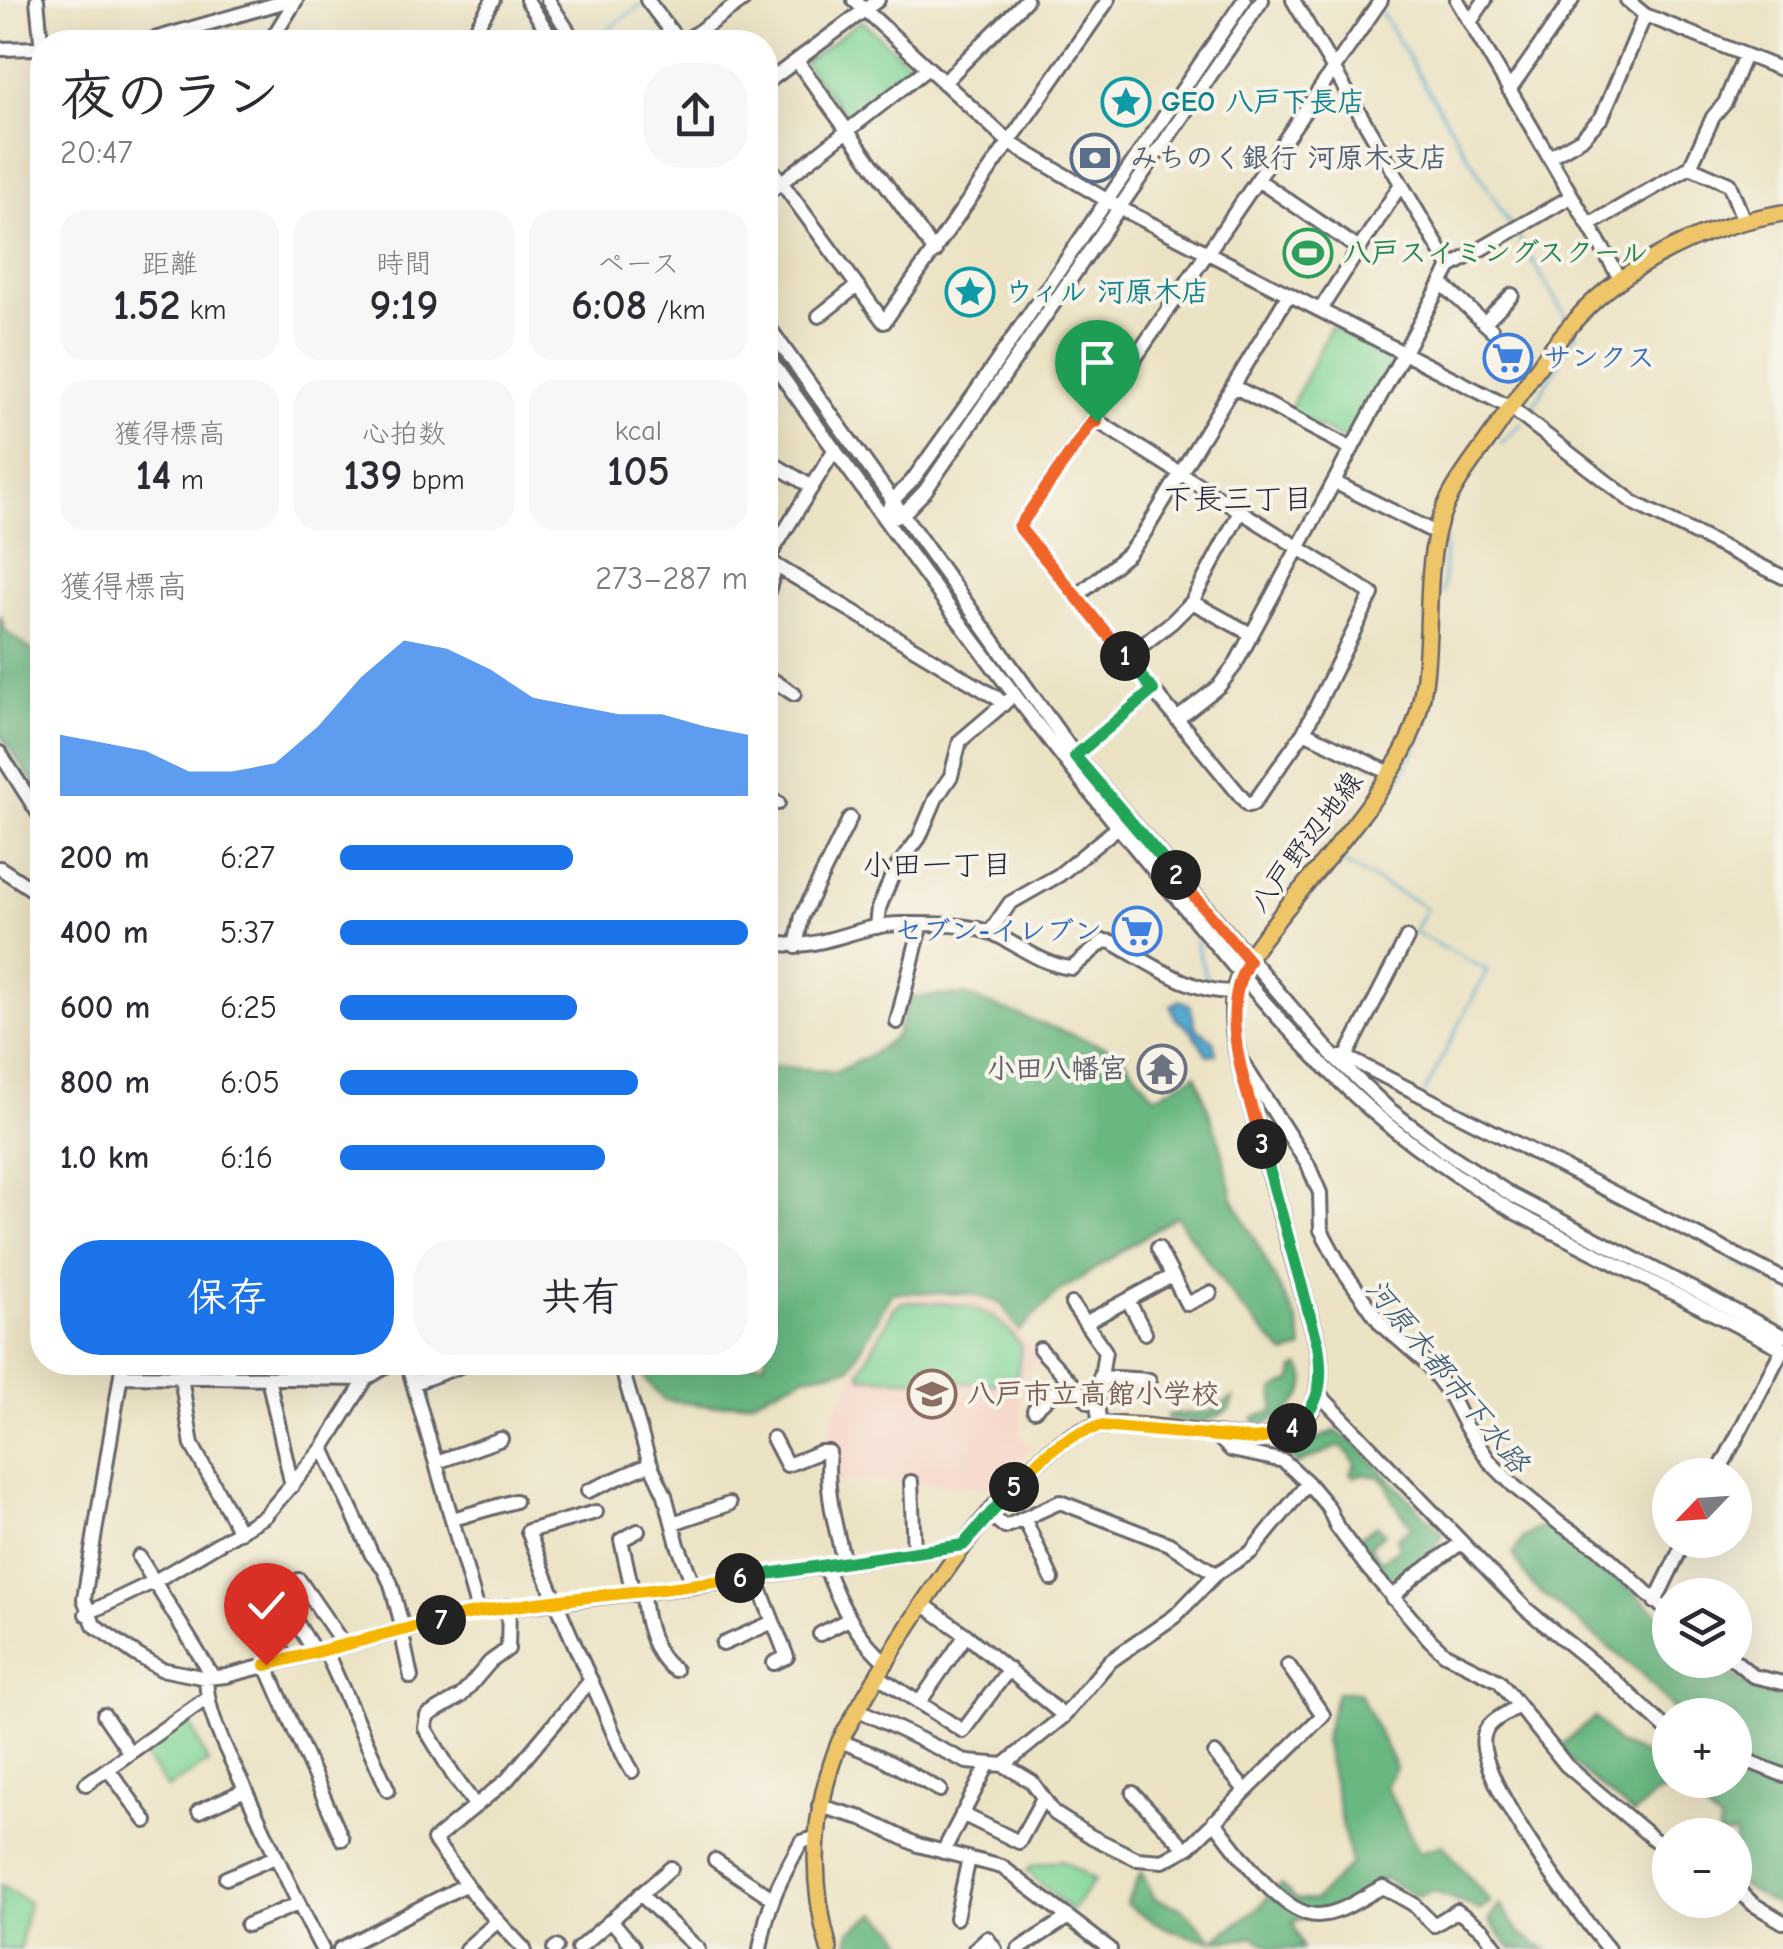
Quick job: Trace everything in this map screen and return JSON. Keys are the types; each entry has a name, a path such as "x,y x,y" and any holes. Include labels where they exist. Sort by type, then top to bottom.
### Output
{"main road":[{"name":"八戸野辺地線","path":"1319,1394 1322,1375 1318,1345 1240,1060 1234,992 1245,968 1390,773 1410,737 1423,688 1436,533 1455,488 1511,408 1579,316 1621,280 1682,244 1744,221 1783,213"},
{"path":"829,1949 815,1880 815,1838 819,1806 840,1741 963,1545 989,1514 1052,1447 1080,1431 1100,1426 1218,1438 1276,1436 1296,1426 1319,1394"}],"street":[{"path":"37,0 39,30"},
{"path":"182,30 268,3 293,0"},
{"path":"277,30 293,0"},
{"path":"475,30 493,0"},
{"path":"527,0 546,30"},
{"path":"548,0 567,30"},
{"path":"647,0 672,30"},
{"path":"699,30 743,0"},
{"path":"854,0 1010,142 1113,204 1511,408 1634,503 1783,576"},
{"path":"778,75 878,0"},
{"path":"944,83 1026,0"},
{"path":"778,177 884,322 1108,0"},
{"path":"886,517 901,516 925,491 1244,0"},
{"path":"886,517 891,502 912,481 1262,0"},
{"path":"1293,0 1450,268"},
{"path":"1094,419 1372,594 1304,732 1253,804 1248,805 1019,527 1381,0"},
{"path":"1457,0 1621,280"},
{"path":"1470,22 1485,0"},
{"path":"1510,90 1572,0"},
{"path":"1627,0 1645,15 1783,70"},
{"path":"1550,158 1582,138 1602,118 1645,15"},
{"path":"0,50 30,49"},
{"path":"1589,226 1690,166 1714,117 1725,104 1745,55"},
{"path":"797,62 935,252"},
{"path":"778,185 928,68"},
{"path":"1690,166 1729,184 1744,221"},
{"path":"1258,180 1359,248"},
{"path":"1320,310 1401,184"},
{"path":"1178,719 1219,686 1252,634 1450,268 1572,196"},
{"path":"1441,283 1488,327 1512,294"},
{"path":"819,316 858,286"},
{"path":"1076,597 1128,554 1143,535 1289,294"},
{"path":"778,341 1118,827 1245,968 1389,1109 1513,1196 1783,1336"},
{"path":"778,371 886,517 1008,700 1070,759 1332,1073 1375,1113 1474,1187 1516,1213 1783,1348 1727,1458"},
{"path":"1233,386 1352,449"},
{"path":"778,546 836,449"},
{"path":"778,466 812,487"},
{"path":"1334,482 1436,533"},
{"path":"1126,658 1192,602 1240,510"},
{"path":"778,566 997,698 1008,700"},
{"path":"1192,602 1252,634"},
{"path":"778,684 794,694"},
{"path":"1070,759 1153,690"},
{"path":"877,927 879,908 894,872 919,838 936,798 951,776 960,741 1008,700"},
{"path":"1304,732 1390,773"},
{"path":"0,754 30,801"},
{"path":"796,947 810,898 850,818"},
{"path":"990,932 1010,903 1059,875 1118,827"},
{"path":"0,868 30,888"},
{"path":"897,1022 921,925"},
{"path":"778,943 796,947 877,927 921,925 990,932 1064,968 1072,968 1104,941 1180,980 1207,990 1234,992"},
{"path":"1340,1057 1408,938"},
{"path":"1340,1057 1783,1278"},
{"path":"1240,1060 1308,1164 1320,1193 1321,1230 1341,1267 1381,1324 1426,1364 1448,1392 1490,1462 1546,1514 1609,1557 1652,1600"},
{"path":"1158,1248 1188,1304 1210,1293"},
{"path":"1085,1323 1172,1276"},
{"path":"1128,1300 1145,1333"},
{"path":"1072,1304 1105,1351 1098,1404 1100,1426"},
{"path":"1040,1350 1088,1402 1098,1404"},
{"path":"121,1375 84,1599 86,1614 94,1625 161,1668 210,1677 478,1611 694,1586 963,1545"},
{"path":"173,1375 366,1379"},
{"path":"86,1614 155,1581 265,1516 323,1448 372,1375"},
{"path":"411,1375 478,1611"},
{"path":"414,1383 436,1375"},
{"path":"624,1375 650,1464 665,1495 694,1586"},
{"path":"181,1376 192,1446 240,1532"},
{"path":"1100,1377 1150,1380"},
{"path":"268,1378 292,1486"},
{"path":"1034,1410 1067,1380"},
{"path":"1319,1394 1526,1609 1652,1715"},
{"path":"773,1438 787,1465 830,1452 827,1470 833,1520 844,1562"},
{"path":"1218,1438 1231,1450 1284,1462 1308,1483 1392,1598 1446,1654 1499,1681 1566,1765 1652,1839"},
{"path":"437,1462 501,1439"},
{"path":"323,1448 372,1555 384,1569 411,1677"},
{"path":"588,1490 650,1464"},
{"path":"911,1482 914,1552"},
{"path":"1004,1766 1064,1716 1109,1662 1175,1616 1216,1574 1251,1552 1308,1483"},
{"path":"453,1520 515,1501"},
{"path":"989,1514 1005,1527 1060,1502 1169,1544 1216,1574"},
{"path":"673,1523 729,1504"},
{"path":"596,1512 528,1531 615,1744 632,1771"},
{"path":"1024,1520 1052,1578"},
{"path":"638,1531 620,1540 663,1662 676,1670"},
{"path":"1392,1598 1460,1543"},
{"path":"139,1557 210,1677 207,1698 245,1790 322,1949"},
{"path":"826,1565 849,1620 882,1670 919,1702 964,1731 1009,1669"},
{"path":"755,1576 787,1657 774,1663"},
{"path":"299,1580 344,1645"},
{"path":"924,1605 1064,1716"},
{"path":"286,1606 320,1651 388,1790"},
{"path":"476,1806 424,1728 426,1716 461,1696 490,1662 508,1649 509,1606"},
{"path":"262,1616 287,1660"},
{"path":"820,1634 849,1620"},
{"path":"723,1644 773,1622"},
{"path":"919,1702 966,1635"},
{"path":"266,1665 342,1838"},
{"path":"857,1709 967,1762 1004,1766 1032,1782 1046,1805 1067,1821 1137,1860 1163,1861 1186,1849 1323,1715 1288,1665"},
{"path":"1752,1675 1783,1683"},
{"path":"524,1949 465,1884 434,1840 507,1780 590,1680"},
{"path":"86,1784 207,1698"},
{"path":"1518,1706 1489,1725 1483,1738 1493,1781 1608,1949"},
{"path":"104,1714 130,1752"},
{"path":"840,1741 878,1756 940,1790"},
{"path":"1215,1754 1245,1790"},
{"path":"1752,1763 1783,1775"},
{"path":"943,1852 988,1765"},
{"path":"108,1769 146,1822"},
{"path":"199,1811 245,1790"},
{"path":"1133,1793 1186,1849"},
{"path":"962,1814 1019,1842 1043,1798"},
{"path":"819,1806 862,1818 918,1846 1002,1867 1110,1949"},
{"path":"1214,1821 1283,1902 1300,1912 1318,1915 1340,1910 1383,1887 1413,1904 1434,1926 1457,1911 1466,1915 1498,1949"},
{"path":"760,1949 772,1898 801,1842 815,1838"},
{"path":"226,1878 276,1857"},
{"path":"956,1918 969,1858"},
{"path":"716,1860 772,1898"},
{"path":"578,1949 671,1868"},
{"path":"340,1949 465,1884"},
{"path":"640,1894 698,1949"},
{"path":"1752,1903 1783,1922"},
{"path":"247,1925 298,1904"},
{"path":"1019,1949 1066,1918"},
{"path":"612,1920 633,1946"},
{"path":"466,1949 498,1921"},
{"path":"975,1949 988,1938 995,1949"}],"shaded area":[{"name":"八戸市立高館小学校","path":"901,1296 969,1298 992,1304 1042,1360 1021,1379 1020,1436 1031,1447 995,1488 833,1481 827,1447 836,1409 892,1304"}],"green space":[{"path":"861,20 912,66 911,72 849,120 804,63"},
{"path":"1331,327 1395,360 1350,443 1289,411"},
{"path":"0,614 5,631 30,649 30,778 0,734"},
{"path":"964,995 1119,1052 1155,1097 1196,1074 1221,1146 1233,1198 1298,1323 1303,1349 1285,1354 1242,1309 1176,1216 1056,1294 1019,1331 1001,1303 972,1294 892,1292 850,1368 805,1376 750,1401 711,1406 663,1400 643,1375 778,1375 778,1066 836,1072 872,1054 896,1036 910,997"},
{"path":"903,1302 955,1305 984,1312 997,1320 1021,1347 1016,1385 862,1377 860,1372 895,1307"},
{"path":"1300,1366 1305,1376 1301,1396 1287,1412 1257,1426 1254,1418 1274,1411 1274,1390 1292,1381 1294,1369"},
{"path":"1233,1398 1230,1409 1207,1421 1168,1420 1167,1415 1209,1412"},
{"path":"1335,1431 1357,1445 1443,1534 1433,1554 1395,1585 1390,1586 1356,1539 1377,1525 1385,1533 1370,1546 1381,1561 1399,1549 1397,1537 1412,1527 1392,1499 1387,1483 1379,1477 1354,1477 1350,1473 1355,1465 1340,1446 1297,1464 1287,1453"},
{"path":"1545,1524 1585,1550 1652,1608 1652,1678 1737,1678 1783,1694 1783,1910 1752,1891 1752,1818 1715,1818 1689,1798 1752,1798 1752,1698 1663,1698 1643,1675 1532,1585 1513,1554 1523,1538"},
{"path":"1337,1692 1359,1692 1396,1768 1386,1786 1419,1852 1443,1845 1490,1902 1480,1910 1434,1891 1417,1897 1384,1878 1345,1905 1293,1922 1303,1949 1273,1949 1253,1936 1214,1940 1259,1907 1280,1884 1296,1899 1314,1901 1351,1864 1324,1740"},
{"path":"1595,1717 1618,1744 1652,1758 1652,1797 1634,1815 1573,1764 1559,1747"},
{"path":"188,1718 208,1763 167,1788 141,1752"},
{"path":"1062,1860 1095,1880 1071,1911 1027,1871 1032,1866"},
{"path":"1141,1872 1155,1899 1182,1908 1212,1940 1171,1930 1126,1904"},
{"path":"0,1885 28,1902 20,1949 0,1949"},
{"path":"1500,1905 1520,1934 1547,1949 1511,1949 1489,1920"},
{"path":"877,1913 898,1931 909,1949 849,1949 850,1931"}],"water":[{"path":"1180,1000 1190,1005 1196,1028 1213,1040 1216,1054 1207,1055 1192,1031 1176,1019 1171,1006"}],"waterway":[{"name":"河原木都市下水路","path":"607,30 642,4"},
{"name":"河原木都市下水路","path":"1379,9 1510,225"},
{"name":"河原木都市下水路","path":"1517,235 1567,319"},
{"path":"1529,413 1576,334 1573,330"},
{"path":"1501,443 1521,424"},
{"path":"1443,593 1445,535"},
{"path":"1382,808 1422,734 1433,696 1439,650"},
{"path":"1365,830 1341,862 1420,904 1426,909 1414,932 1487,970 1425,1092"},
{"name":"河原木都市下水路","path":"1195,941 1208,983"},
{"path":"1731,1260 1783,1286"},
{"name":"河原木都市下水路","path":"1336,1271 1363,1309"}],"place":[{"name":"GEO 八戸下長店","path":"1126,102"},
{"name":"みちのく銀行 河原木支店","path":"1095,158"},
{"name":"八戸スイミングスクール","path":"1308,253"},
{"name":"ウィル 河原木店","path":"970,292"},
{"name":"サンクス","path":"1508,358"},
{"name":"セブン-イレブン","path":"1137,931"},
{"name":"小田八幡宮","path":"1162,1069"},
{"name":"八戸市立高館小学校","path":"932,1394"}],"district":[{"name":"下長三丁目","path":"1238,499"},
{"name":"小田一丁目","path":"937,865"}],"route":[{"path":"266,1665 478,1611 694,1586 963,1545 1026,1472 1052,1447 1080,1431 1100,1426 1148,1428 1254,1439 1276,1436 1296,1426 1311,1410 1322,1375 1318,1345 1240,1060 1234,992 1249,961 1075,756 1153,690 1019,527 1094,419 1097,422"}]}
